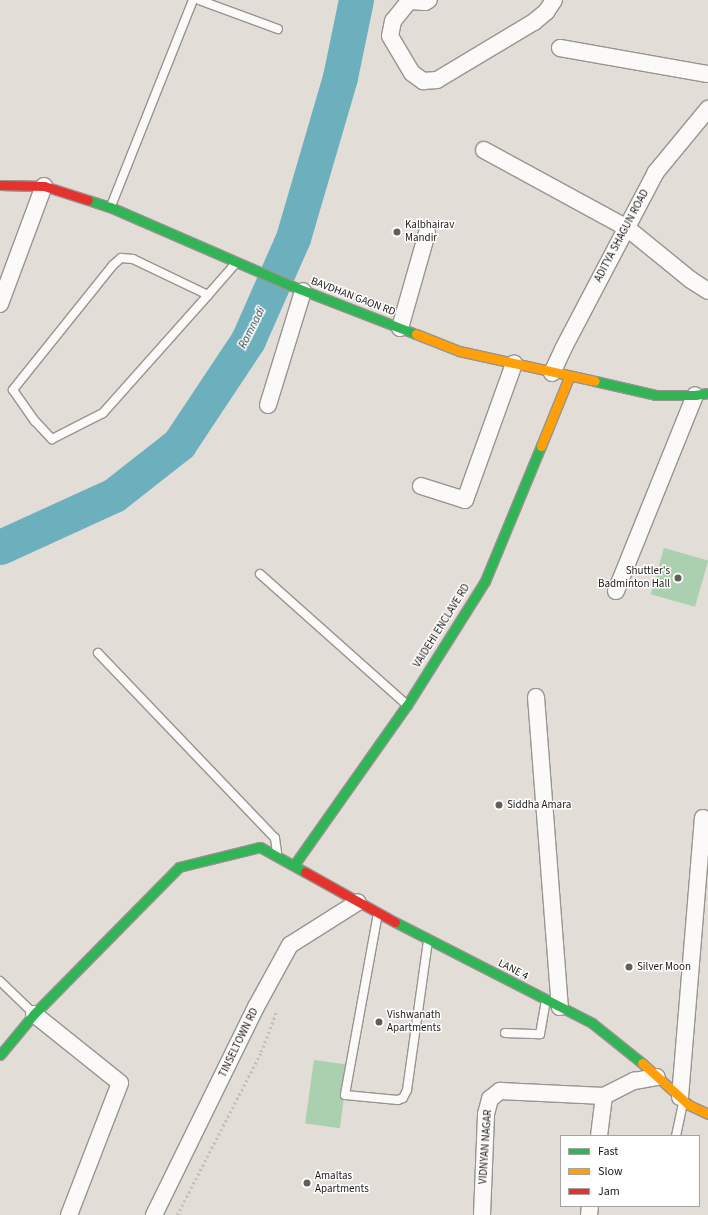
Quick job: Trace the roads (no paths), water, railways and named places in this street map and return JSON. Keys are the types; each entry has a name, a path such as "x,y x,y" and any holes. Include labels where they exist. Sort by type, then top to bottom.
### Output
{"street":[{"path":"429,0 425,2 410,1 393,21 390,36 412,73 423,81 437,80 534,22 546,12 554,0"},
{"path":"560,48 708,74"},
{"name":"ADITYA SHAGUN ROAD","path":"552,373 563,349 656,172 708,109"},
{"path":"484,150 626,228 691,280 708,291"},
{"name":"BAVDHAN GAON RD","path":"0,185 44,186 110,207 237,263 459,351 569,377 656,395 701,394"},
{"path":"0,304 44,186"},
{"path":"400,328 427,233"},
{"path":"268,405 298,288"},
{"path":"421,486 464,500 514,364"},
{"name":"VAIDEHI ENCLAVE RD","path":"294,865 407,706 485,581 569,377"},
{"path":"616,591 701,394"},
{"path":"536,697 553,1004"},
{"path":"682,1098 703,818"},
{"name":"LANE 4","path":"0,1055 34,1014 179,867 260,846 278,858 294,865 428,940 592,1023 640,1061 689,1105 708,1114"},
{"name":"TINSELTOWN RD","path":"154,1215 256,1007 290,945 358,902"},
{"path":"34,1014 120,1083 69,1215"},
{"path":"599,1135 604,1096 634,1081 657,1077"},
{"name":"VIDNYAN NAGAR","path":"482,1215 486,1114 490,1099 500,1091 604,1096"}],"lane":[{"path":"110,207 193,0"},
{"path":"199,0 278,29"},
{"path":"208,295 133,259 121,258 113,265 13,390 35,421 52,439 103,413 237,263"},
{"path":"260,574 407,706"},
{"path":"98,653 275,838 278,858"},
{"path":"378,913 345,1095 398,1100 403,1098 407,1090 428,940"},
{"path":"0,981 34,1014"},
{"path":"505,1033 540,1034 553,1004"},
{"path":"676,1135 682,1098"}],"waterway":[{"name":"Ramnadi","path":"0,547 114,495 179,444 248,340 293,238 340,77 356,0"}],"place":[{"name":"Kalbhairav Mandir","path":"397,232"},
{"name":"Shuttler's Badminton Hall","path":"678,578"},
{"name":"Siddha Amara","path":"499,805"},
{"name":"Silver Moon","path":"629,967"},
{"name":"Vishwanath Apartments","path":"379,1022"},
{"name":"Amaltas Apartments","path":"307,1183"}]}
